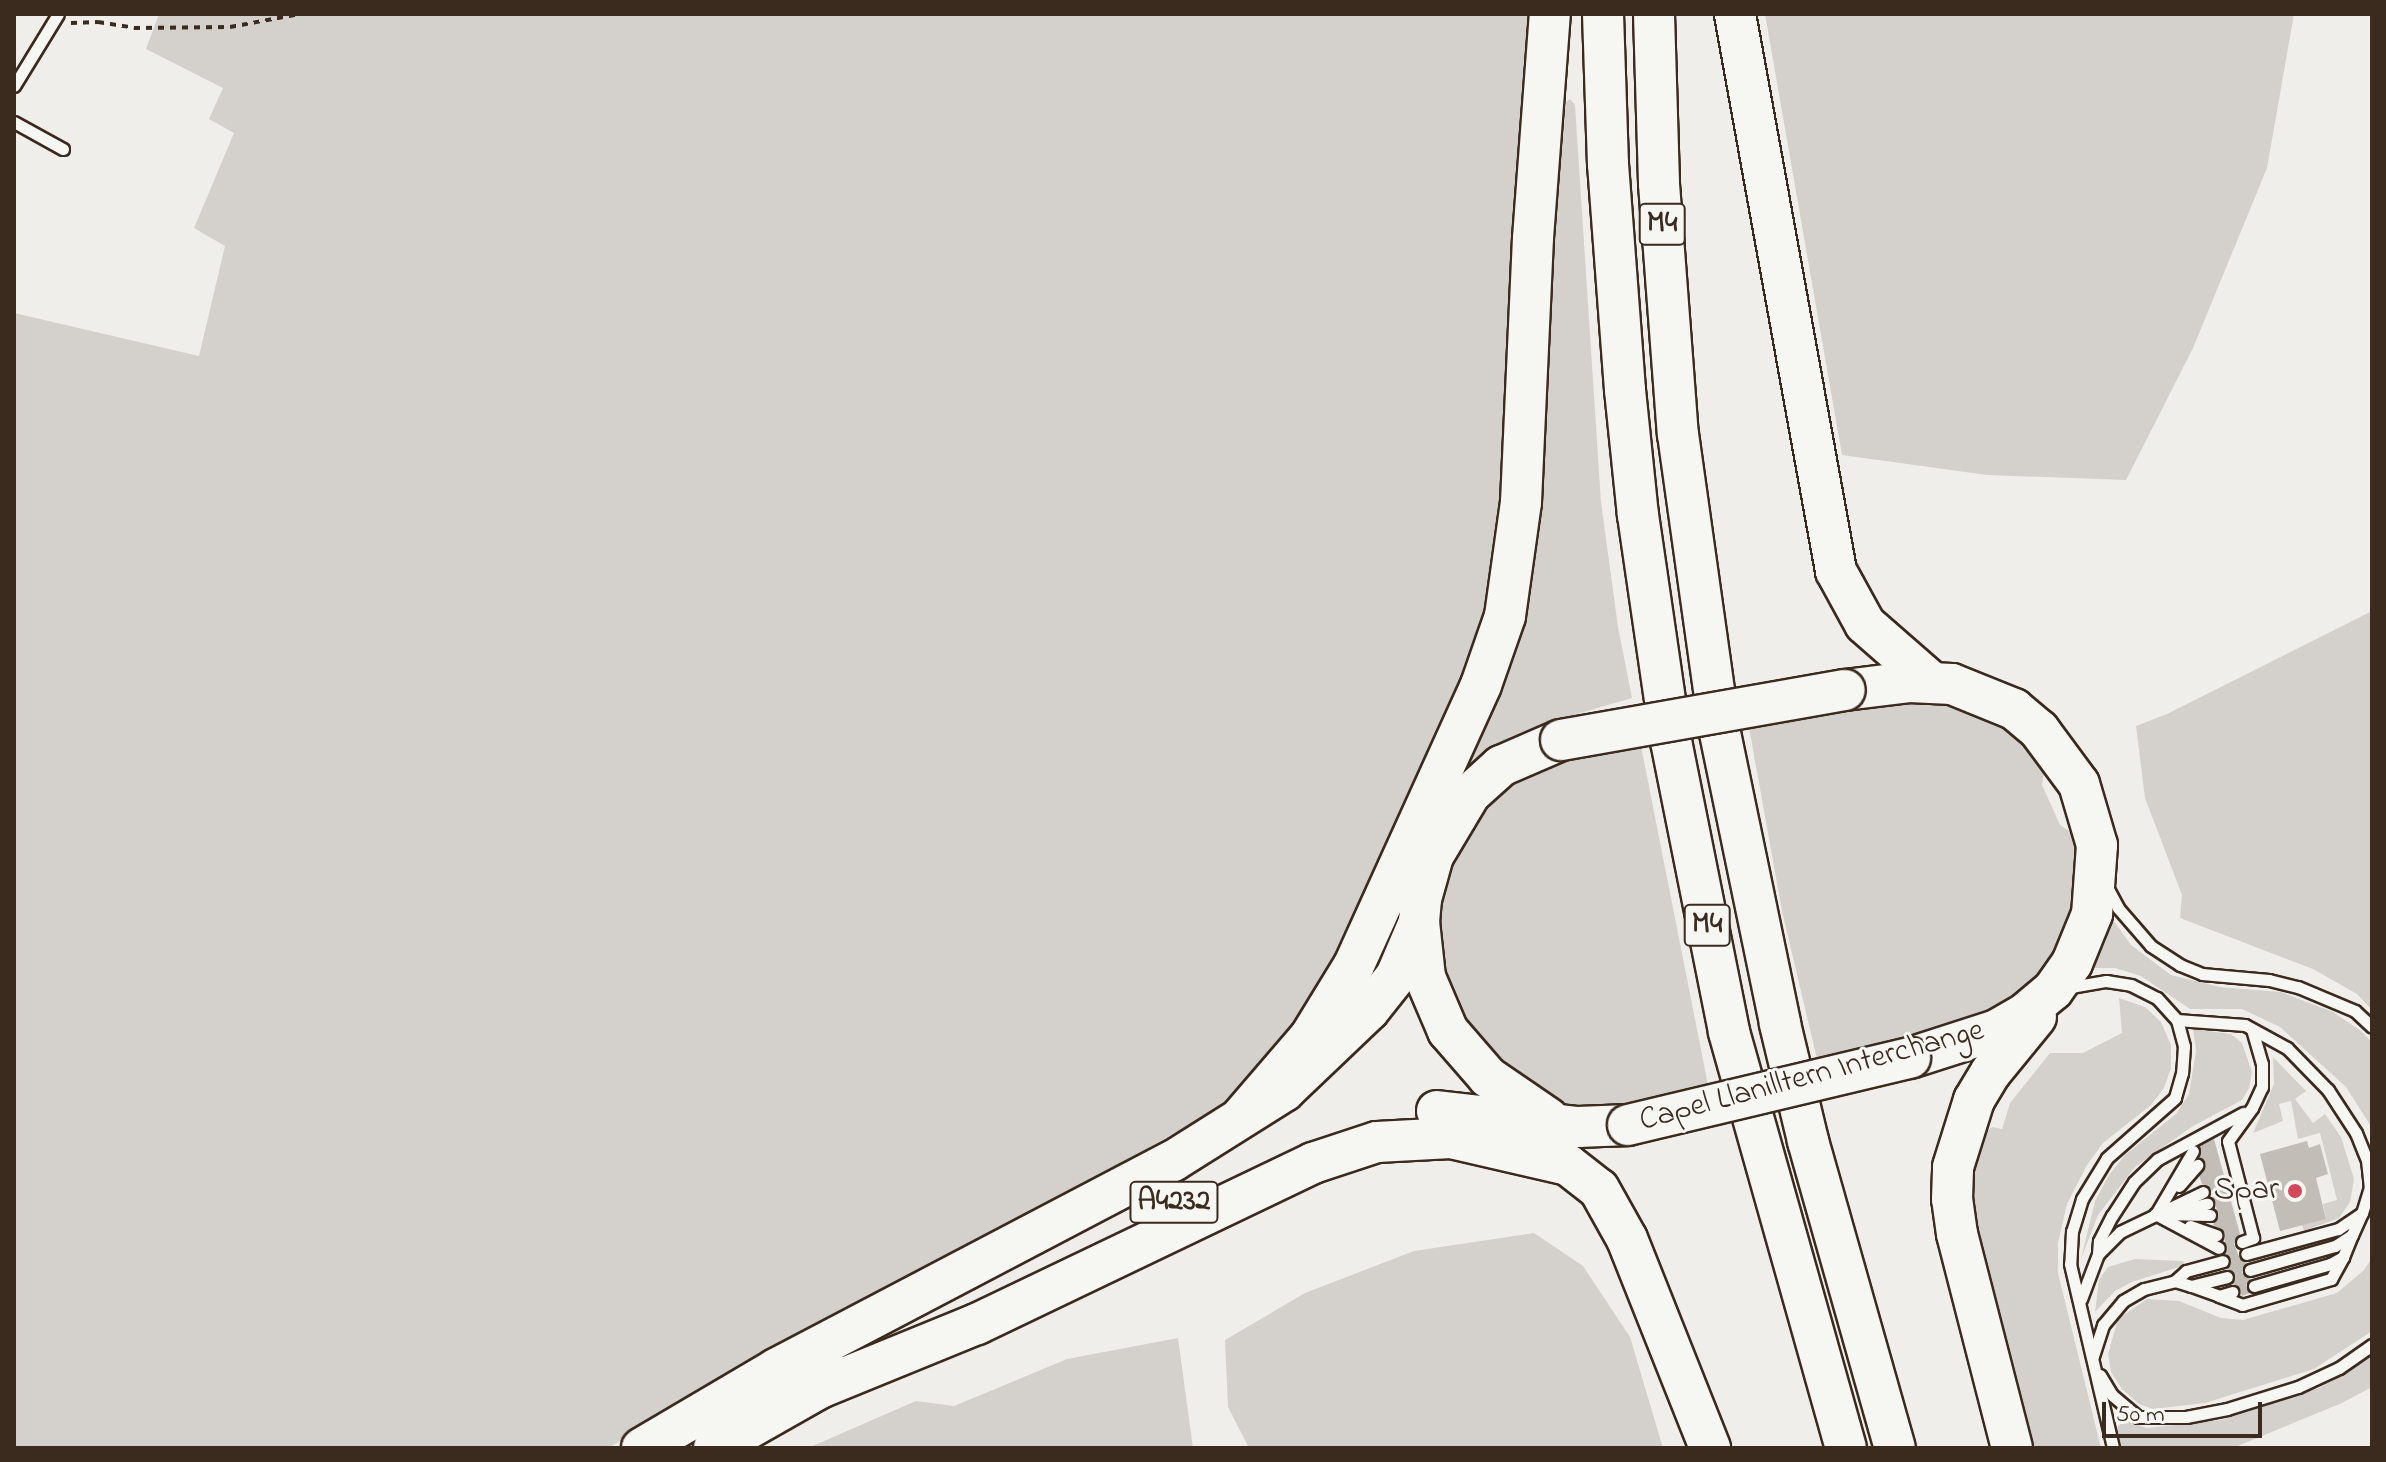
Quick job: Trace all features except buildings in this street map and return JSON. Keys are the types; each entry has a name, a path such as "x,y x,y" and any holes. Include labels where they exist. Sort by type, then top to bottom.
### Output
{"highway":[{"path":"1433,856 1481,685 1505,616 1521,502 1533,238 1550,14"},
{"name":"M4","path":"1603,14 1608,164 1625,390 1638,515 1671,741 1729,1032 1846,1448"},
{"name":"M4","path":"1654,14 1659,184 1678,434 1720,733 1780,1024 1808,1141 1895,1448"},
{"path":"1735,14 1836,571 1865,624 1930,681"},
{"name":"Capel Llanilltern Interchange","path":"1930,681 1952,684 1992,697 2014,709 2039,730 2079,784 2095,835 2098,868 2092,914 2084,938 2053,990 2026,1013 1997,1030 1910,1058 1628,1125 1596,1128 1559,1125 1488,1077 1448,1031 1425,977 1419,922 1421,899 1433,856 1458,809 1484,779 1517,757 1561,740 1845,690 1930,681"},
{"path":"1242,1116 1310,1037 1348,976 1481,685"},
{"name":"A4232","path":"642,1448 776,1369 1173,1161 1284,1091 1369,1010 1396,976 1419,922"},
{"path":"2012,1448 1957,1234 1952,1199 1953,1167 1974,1100 1991,1072 2053,990"},
{"name":"A4232","path":"714,1448 815,1390 1225,1176 1331,1127 1385,1113 1420,1110 1559,1125"},
{"path":"1559,1125 1602,1153 1638,1200 1729,1448"},
{"path":"815,1390 977,1324 1313,1163 1377,1142 1451,1138 1568,1165 1599,1189 1627,1239 1710,1448"}],"lane":[{"path":"14,86 55,19"},
{"path":"14,122 63,149"},
{"path":"2098,868 2118,908 2151,946 2180,965 2202,974 2269,980 2298,987 2355,1011 2372,1027"},
{"path":"2053,990 2106,981 2131,985 2157,998 2177,1020 2184,1046 2182,1073 2175,1098 2107,1158 2082,1199 2072,1231 2070,1264 2113,1448"},
{"path":"2175,1281 2226,1294 2242,1305 2331,1279 2362,1213 2370,1187 2367,1160 2356,1133 2328,1090 2287,1048 2252,1029 2209,1020 2177,1020"},
{"path":"2242,1242 2253,1238 2235,1191 2222,1143 2252,1108 2262,1087 2262,1064 2252,1029"},
{"path":"2080,1304 2098,1254 2099,1241 2134,1182 2158,1159 2252,1108"},
{"path":"2155,1214 2193,1151"},
{"path":"2098,1254 2120,1232 2155,1214 2200,1178 2155,1214"},
{"path":"2246,1254 2338,1229 2362,1213"},
{"path":"2155,1214 2212,1220 2155,1214"},
{"path":"2155,1214 2219,1248"},
{"path":"2250,1270 2335,1246 2352,1235"},
{"path":"2254,1286 2330,1264 2343,1257"},
{"path":"2223,1261 2186,1271 2175,1281 2144,1289 2123,1301 2103,1325 2094,1362 2112,1395 2138,1417 2186,1417 2227,1409 2298,1387 2339,1368 2372,1345"},
{"path":"2191,1286 2227,1277"}],"path":[{"path":"55,19 134,28 230,27 300,14"}],"shaded area":[{"path":"159,14 1534,14 1499,536 1484,626 1468,672 1329,982 1301,1024 1228,1103 1093,1179 907,1275 608,1448 14,1448 14,313 199,356 225,246 194,228 234,133 209,119 223,88 146,49"},
{"path":"1765,14 2294,14 2267,168 2193,348 2126,480 1987,475 1842,455"},
{"path":"1570,99 1575,105 1601,502 1618,627 1632,698 1556,720 1517,738 1461,776 1508,654 1560,107"},
{"path":"2372,611 2372,1010 2357,994 2313,969 2180,918 2182,895 2145,798 2136,726 2167,714"},
{"path":"1930,696 1973,708 2011,730 2045,766 2042,785 2060,825 2076,836 2079,857 2075,905 2058,950 2035,983 2002,1011 1817,1059 1782,911 1748,722"},
{"path":"1640,741 1708,1085 1609,1110 1576,1107 1558,1101 1515,1074 1467,1025 1443,971 1438,909 1448,871 1466,832 1504,783 1546,761"},
{"path":"2111,917 2131,945 2171,975 2220,987 2281,992 2333,1012 2361,1031 2372,1042 2372,1128 2346,1087 2280,1027 2242,1009 2190,1009 2141,976 2115,968 2091,968 2105,943"},
{"path":"2119,998 2145,1007 2161,1022 2171,1045 2171,1068 2164,1088 2151,1105 2103,1143 2087,1165 2067,1204 2058,1243 2058,1273 2101,1448 2027,1448 1982,1270 1970,1197 1976,1141 1992,1127 2002,1129 2010,1103 2050,1053 2083,1053 2122,1033"},
{"path":"2193,1029 2231,1034 2242,1043 2252,1072 2249,1088 2242,1100 2193,1126 2135,1167 2098,1215 2081,1259 2095,1201 2109,1175 2125,1155 2176,1114 2189,1094 2196,1051"},
{"path":"2273,1057 2306,1091 2295,1099 2313,1123 2325,1114 2341,1137 2354,1179 2350,1202 2339,1218 2304,1231 2302,1225 2326,1218 2323,1204 2337,1200 2320,1133 2298,1139 2291,1101 2279,1104 2283,1121 2253,1133 2274,1084"},
{"path":"1534,1233 1583,1266 1630,1337 1663,1448 1249,1448 1228,1407 1225,1340 1305,1293 1414,1251"},
{"path":"2372,1258 2372,1331 2314,1369 2205,1403 2153,1409 2139,1404 2122,1389 2111,1372 2108,1354 2118,1319 2147,1299 2179,1301 2221,1318 2243,1320 2337,1293 2364,1270"},
{"path":"2135,1259 2183,1261 2185,1265 2132,1282 2115,1291 2095,1312 2099,1280 2108,1267"},
{"path":"1178,1338 1193,1448 808,1448 916,1401 954,1406 1067,1359"},
{"path":"2372,1352 2372,1387 2342,1403 2233,1448 2122,1448 2117,1429 2123,1420 2147,1428 2222,1420 2319,1388 2347,1373"}],"place":[{"name":"Spar","path":"2295,1191"}]}
